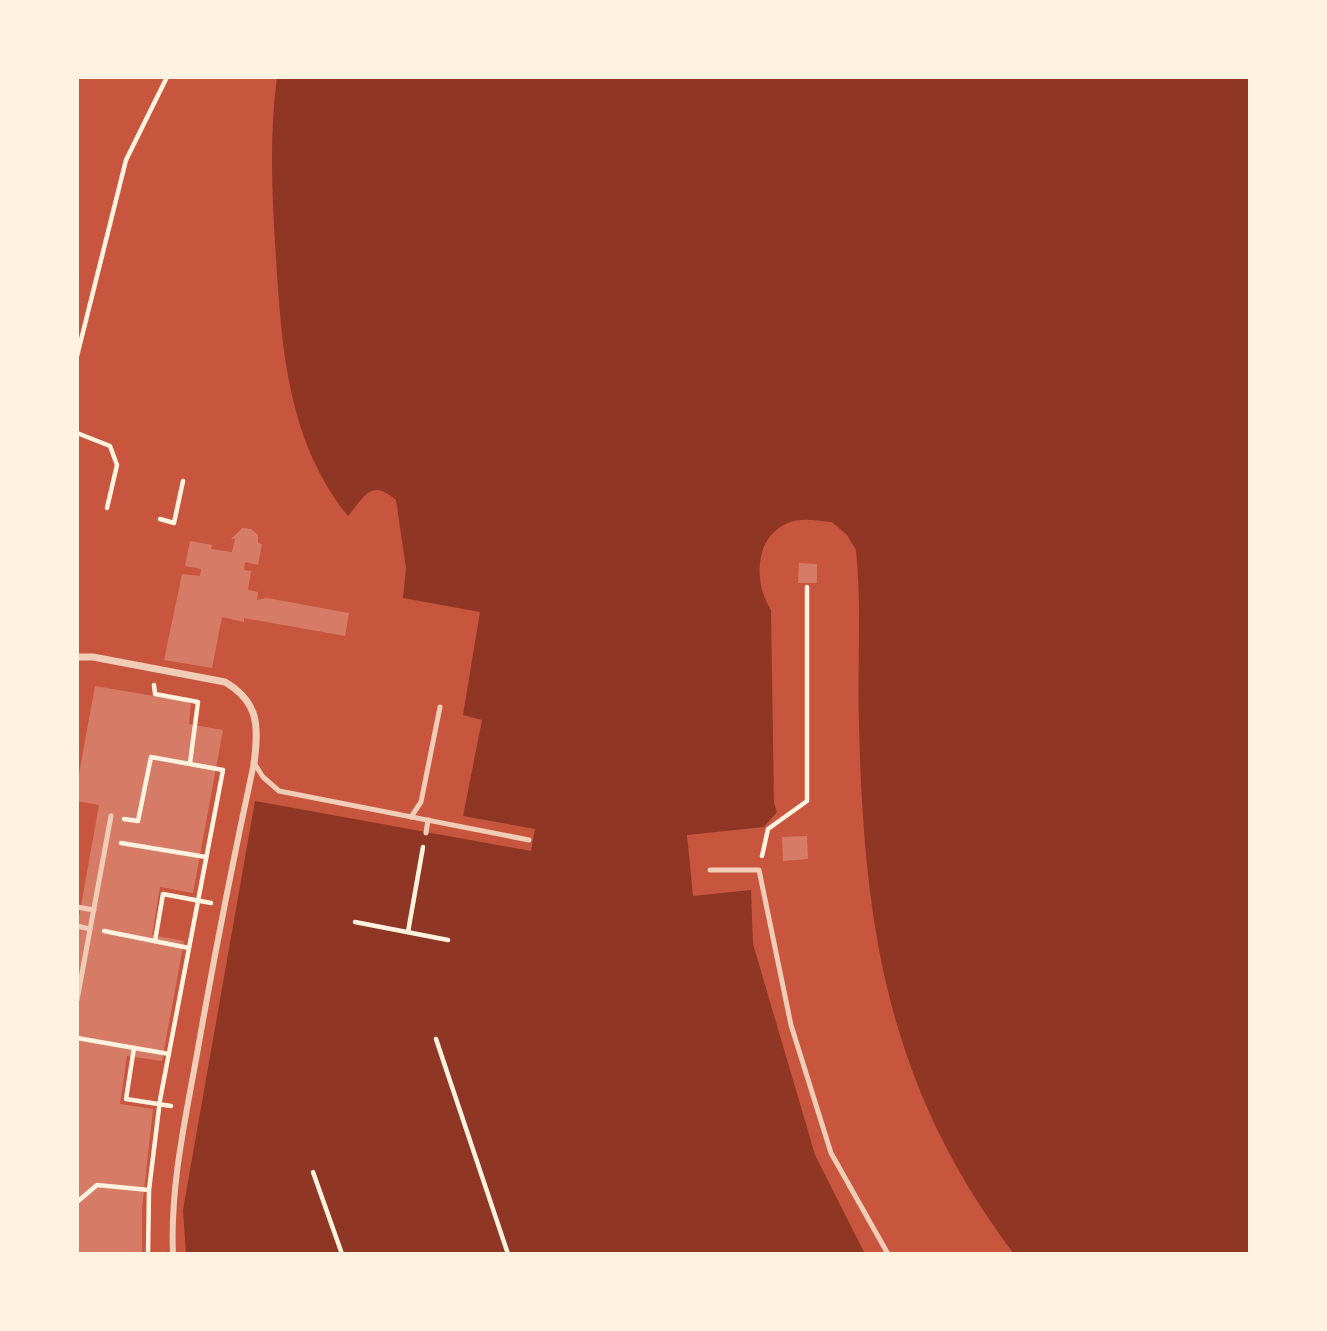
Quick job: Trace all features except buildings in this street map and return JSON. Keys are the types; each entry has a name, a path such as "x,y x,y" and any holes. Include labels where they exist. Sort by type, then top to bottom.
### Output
{"street":[{"path":"77,657 93,657 225,682 248,700 257,736 254,762 223,905 187,1109 171,1210 173,1254"}],"lane":[{"path":"411,817 421,802 440,707"},
{"path":"254,762 263,777 279,791 529,840"},
{"path":"77,1000 111,816"},
{"path":"426,832 428,820"},
{"path":"710,870 759,870 790,1025 831,1153 888,1254"},
{"path":"77,907 94,910"},
{"path":"77,926 90,929"}],"path":[{"path":"77,356 126,160 167,77"},
{"path":"77,433 110,446 117,465 107,509"},
{"path":"160,519 174,523 183,481"},
{"path":"759,870 768,829 807,802 807,587"},
{"path":"153,668 155,695 198,702 190,763"},
{"path":"111,816 138,821 151,757 223,770 169,1054 149,1190 148,1254"},
{"path":"408,932 426,832"},
{"path":"106,840 206,858"},
{"path":"155,941 163,894 223,905"},
{"path":"355,922 448,940"},
{"path":"90,929 190,948"},
{"path":"77,1038 169,1054"},
{"path":"436,1039 508,1254"},
{"path":"134,1048 126,1099 187,1109"},
{"path":"313,1172 342,1254"},
{"path":"77,1202 97,1185 149,1190"}],"shaded area":[{"path":"277,77 1250,77 1250,1254 1014,1254 971,1192 937,1130 911,1067 891,1003 877,938 862,799 856,550 847,535 832,522 804,520 793,521 777,530 768,539 760,562 762,588 771,610 774,803 777,812 764,827 687,835 693,896 751,890 753,944 815,1155 865,1254 186,1254 183,1210 255,801 531,851 535,829 463,816 482,720 463,715 480,612 403,598 406,568 396,500 387,493 374,490 363,497 348,516 312,457 300,426 281,327 276,258 272,145"}]}
